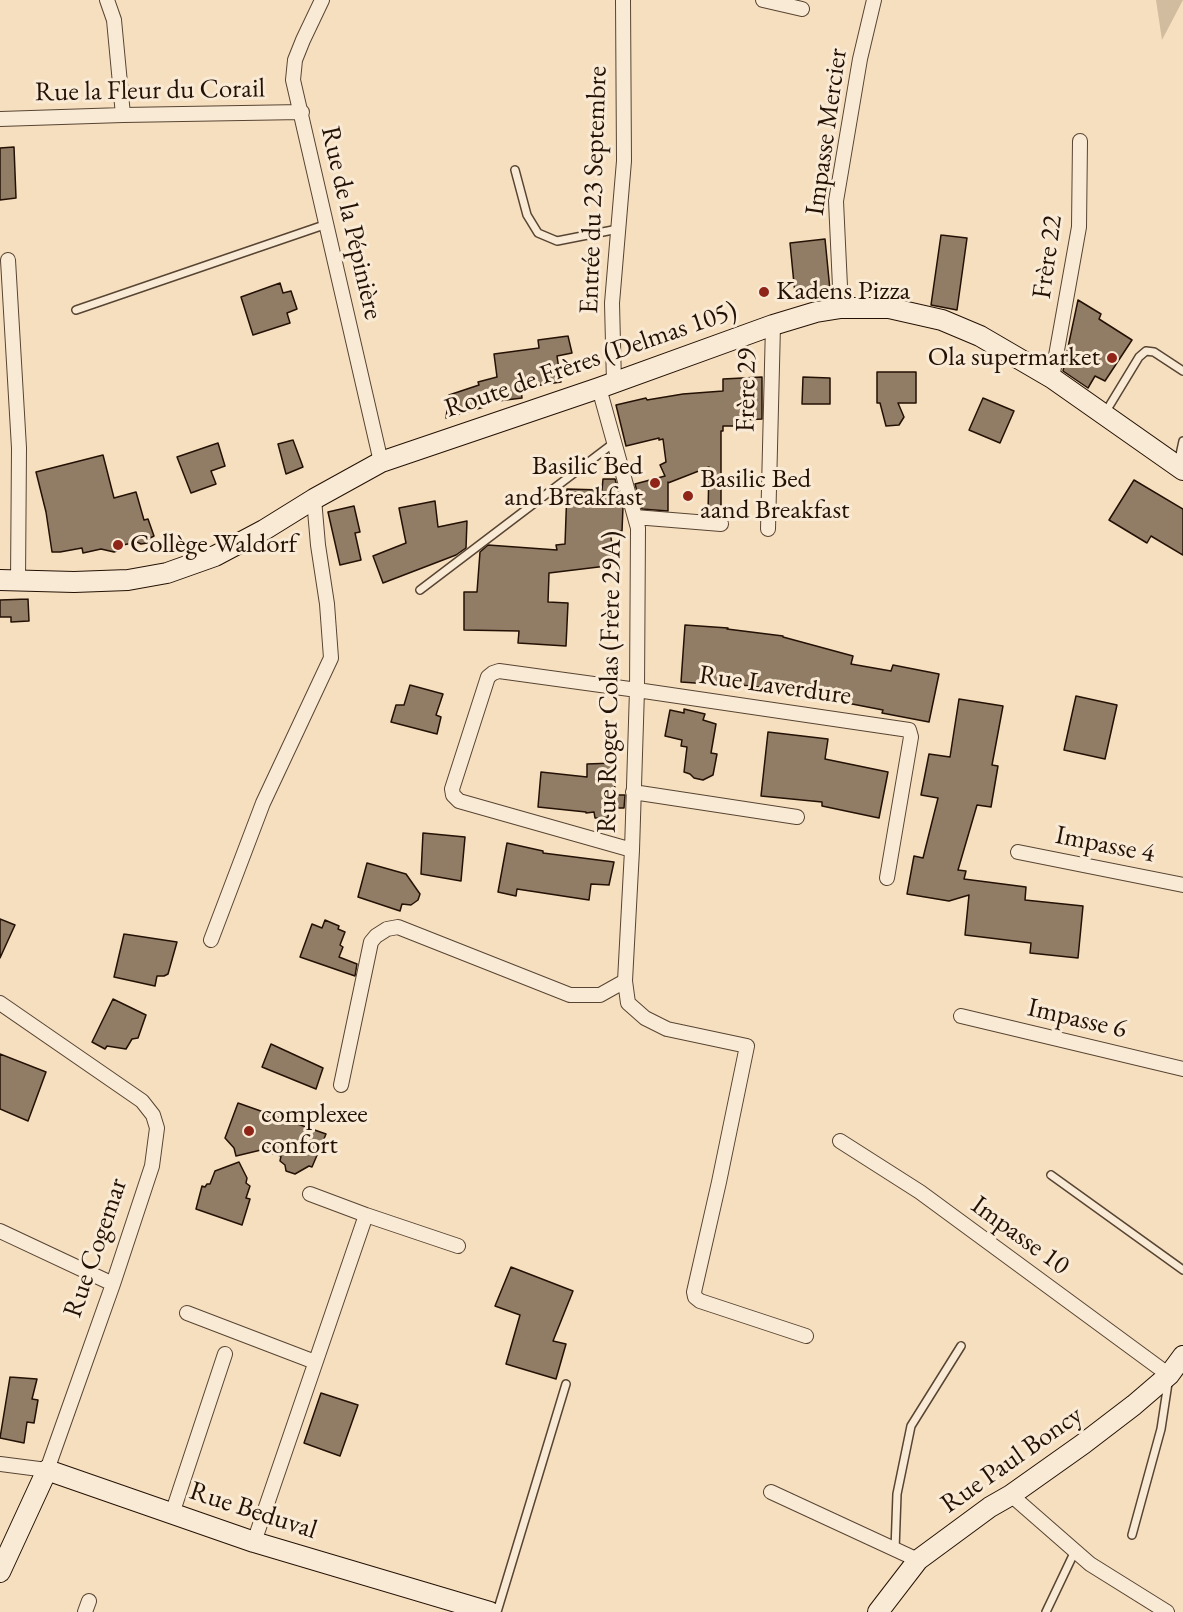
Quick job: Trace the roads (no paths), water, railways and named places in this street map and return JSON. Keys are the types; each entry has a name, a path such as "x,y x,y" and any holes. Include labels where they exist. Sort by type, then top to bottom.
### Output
{"main road":[{"name":"Route de Frères (Delmas 105)","path":"9,580 74,582 128,580 167,573 214,556 264,530 381,462 606,386 773,325 816,312 841,308 889,308 942,320 980,336 1052,378 1180,468"},
{"name":"Rue Paul Boncy","path":"878,1612 918,1560 990,1507 1011,1495 1083,1444 1134,1405 1169,1375 1183,1356"},
{"name":"Rue Beduval","path":"47,1470 254,1542 490,1612"},
{"name":"Rue Cogemar","path":"0,1572 47,1470"}],"street":[{"path":"107,0 114,20 123,115"},
{"name":"Rue de la Pépinière","path":"322,0 295,60 293,80 381,462"},
{"name":"Entrée du 23 Septembre","path":"606,386 624,161 623,0"},
{"path":"763,0 802,9"},
{"name":"Impasse Mercier","path":"841,308 836,201 860,59 874,0"},
{"name":"Rue la Fleur du Corail","path":"0,119 302,112"},
{"name":"Frère 22","path":"1052,378 1079,227 1080,141"},
{"path":"8,260 19,448 9,580"},
{"name":"Frère 29","path":"768,529 773,325"},
{"name":"Rue Roger Colas (Frère 29A)","path":"606,386 615,442 638,528 637,690 625,981 628,1003 645,1018 667,1029 747,1046 694,1292 695,1297 700,1301 806,1336"},
{"path":"211,940 263,803 330,658 327,604 314,499"},
{"path":"635,517 721,524"},
{"name":"Rue Laverdure","path":"632,850 459,801 453,795 452,789 488,677 499,671 909,730 911,736 887,878"},
{"path":"633,792 797,817"},
{"name":"Impasse 4","path":"1018,852 1183,885"},
{"path":"341,1085 370,942 387,929 398,927 570,995 600,995 625,981"},
{"name":"Rue Cogemar","path":"0,1003 142,1101 153,1115 157,1128 152,1166 47,1470"},
{"name":"Impasse 6","path":"961,1016 1183,1069"},
{"name":"Impasse 10","path":"840,1141 920,1192 1169,1375"},
{"path":"310,1194 458,1245"},
{"path":"254,1542 366,1215"},
{"path":"0,1231 113,1284"},
{"path":"187,1313 315,1362"},
{"path":"172,1514 225,1354"},
{"name":"Rue Beduval","path":"0,1464 47,1470"},
{"path":"771,1492 918,1560"},
{"path":"1011,1495 1090,1564 1167,1612"}],"lane":[{"path":"515,170 527,215 537,233 557,241 618,230"},
{"path":"76,310 327,224"},
{"path":"1104,414 1139,357 1146,351 1154,352 1183,371"},
{"path":"1180,468 1183,441"},
{"path":"420,590 615,442"},
{"path":"1051,1175 1183,1270"},
{"path":"896,1550 897,1494 911,1426 961,1346"},
{"path":"1132,1535 1161,1429 1169,1375"},
{"path":"497,1612 566,1384"},
{"path":"1046,1612 1075,1551"}],"place":[{"name":"Kadens Pizza","path":"764,292"},
{"name":"Ola supermarket","path":"1112,358"},
{"name":"Basilic Bed and Breakfast","path":"655,483"},
{"name":"Basilic Bed aand Breakfast","path":"688,496"},
{"name":"Collège Waldorf","path":"118,545"},
{"name":"complexee confort","path":"249,1131"}]}
